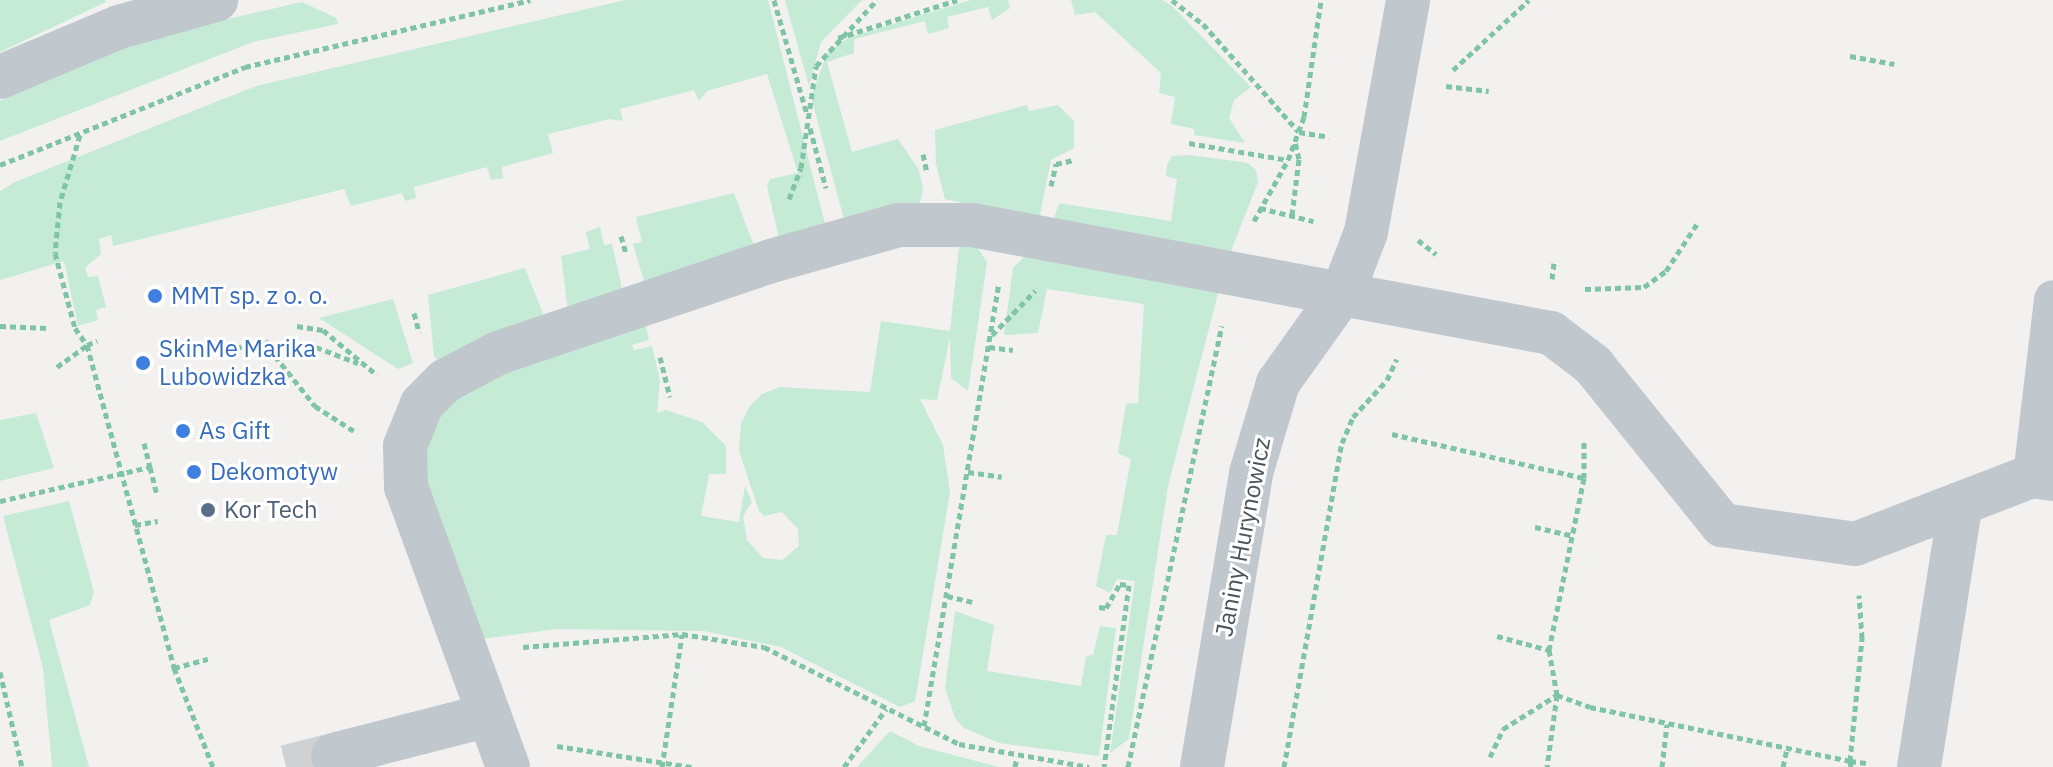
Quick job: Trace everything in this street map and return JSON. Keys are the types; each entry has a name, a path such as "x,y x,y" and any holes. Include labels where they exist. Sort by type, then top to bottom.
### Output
{"street":[{"path":"0,77 119,27 216,0"},
{"name":"Janiny Hurynowicz","path":"1202,767 1251,473 1278,383 1343,292 1366,232 1408,0"},
{"path":"352,757 498,739 406,487 402,462 422,404 445,381 498,353 839,240 918,222 1008,232 1551,333 1593,365 1722,525 1855,544 1961,503 2043,477"},
{"path":"1919,767 1961,503"}],"lane":[{"path":"2043,477 2053,299"}],"path":[{"path":"0,165 245,67 530,0"},
{"path":"774,0 839,240"},
{"path":"781,212 797,186 810,125 816,66 837,39 877,0"},
{"path":"837,39 957,0"},
{"path":"1172,0 1203,24 1299,132 1381,146"},
{"path":"1850,56 1894,64"},
{"path":"80,135 60,202 55,253 75,328 87,345 174,668 213,767"},
{"path":"1292,215 1299,159 1295,140"},
{"path":"1189,143 1288,160"},
{"path":"1577,288 1603,292 1644,287 1666,271 1699,221"},
{"path":"924,726 1008,232"},
{"path":"1418,240 1440,256"},
{"path":"1551,284 1554,263"},
{"path":"1536,281 1564,286"},
{"path":"0,326 48,328"},
{"path":"297,326 323,330 344,344 358,363"},
{"path":"57,367 97,341"},
{"path":"216,351 269,342 275,356 315,406 402,462"},
{"path":"275,356 316,347 358,363 422,404"},
{"path":"989,347 1013,350"},
{"path":"1284,767 1342,443 1353,417 1387,380 1402,348"},
{"path":"1547,767 1557,695 1549,650 1584,478 1585,433"},
{"path":"1392,434 1584,478"},
{"path":"144,443 157,495"},
{"path":"0,501 150,467"},
{"path":"968,472 1002,477"},
{"path":"135,525 158,521"},
{"path":"1535,527 1573,536"},
{"path":"1099,607 1106,608 1120,584 1129,585 1104,767"},
{"path":"947,596 972,602"},
{"path":"466,651 682,634 764,647 959,744 1017,757 1089,767"},
{"path":"663,765 682,634"},
{"path":"1497,636 1549,650"},
{"path":"1490,757 1503,729 1557,695 1667,724 1850,761 1862,638"},
{"path":"174,668 208,659"},
{"path":"0,672 22,767"},
{"path":"844,767 886,709"},
{"path":"1662,767 1667,724"},
{"path":"498,739 691,767"},
{"path":"1783,767 1787,748"},
{"path":"1015,767 1017,757"}],"green space":[{"path":"0,0 105,0 106,2 0,52"},
{"path":"625,0 768,0 826,228 780,243 767,186 770,179 798,173 767,74 707,91 699,101 694,90 620,109 623,121 610,119 548,134 553,153 502,167 503,178 491,180 487,167 414,187 416,198 405,201 402,193 351,206 344,189 113,246 111,235 99,239 101,254 85,268 88,277 98,276 106,307 96,310 98,320 78,326 64,261 0,280 0,191 15,182 256,86"},
{"path":"785,0 862,0 821,42 809,86"},
{"path":"971,0 1008,0 1010,8 992,20 988,7 947,17 949,28 928,34 925,21 854,39 854,53 827,62 852,152 898,139 919,170 923,189 920,203 845,223 811,97 827,53 848,38"},
{"path":"1071,0 1162,0 1172,6 1251,87 1234,100 1229,118 1245,143 1194,135 1194,129 1171,124 1175,97 1159,93 1161,73 1095,12 1075,15"},
{"path":"302,2 336,18 338,24 253,42 0,141 0,101 14,93 153,36"},
{"path":"1027,105 1029,111 1058,105 1074,121 1074,148 1051,160 1039,220 945,199 936,164 935,130"},
{"path":"1190,155 1248,163 1256,170 1258,182 1231,251 1053,221 1059,203 1171,221 1177,179 1166,176 1167,165 1172,156"},
{"path":"734,193 756,251 645,285 633,244 642,242 636,217"},
{"path":"600,227 604,245 612,244 623,293 568,311 561,256 590,249 586,232"},
{"path":"960,239 975,244 987,262 968,391 951,378 950,337 937,400 920,399 943,445 950,492 915,701 900,707 781,647 704,631 557,629 481,639 427,504 423,455 436,414 472,378 645,322 649,340 632,345 634,350 652,346 660,380 657,413 666,410 702,422 726,446 726,474 709,474 701,516 739,522 745,486 752,502 743,516 747,540 763,558 782,560 799,546 798,529 782,512 764,516 759,511 739,451 741,423 750,406 762,394 780,387 870,392 881,321 950,331"},
{"path":"1024,257 1220,286 1168,486 1129,739 1110,753 1135,581 1117,579 1110,593 1096,586 1106,535 1117,535 1131,459 1118,453 1126,404 1138,403 1144,304 1047,289 1038,333 1004,335 1013,268"},
{"path":"525,268 545,319 442,365 434,356 428,295"},
{"path":"393,299 413,363 398,369 319,318"},
{"path":"36,413 54,468 0,481 0,420"},
{"path":"69,501 94,592 90,605 49,620 89,767 52,767 43,668 3,516"},
{"path":"955,611 994,625 987,671 1081,686 1086,656 1093,655 1100,626 1116,628 1099,756 999,743 964,728 955,718 945,688"},
{"path":"890,731 919,746 999,767 857,767"}],"tunnel":[{"path":"286,767 333,755"}],"place":[{"name":"MMT sp. z o. o.","path":"155,296"},
{"name":"SkinMe Marika Lubowidzka","path":"143,363"},
{"name":"As Gift","path":"183,431"},
{"name":"Dekomotyw","path":"194,472"},
{"name":"Kor Tech","path":"208,510"}]}
